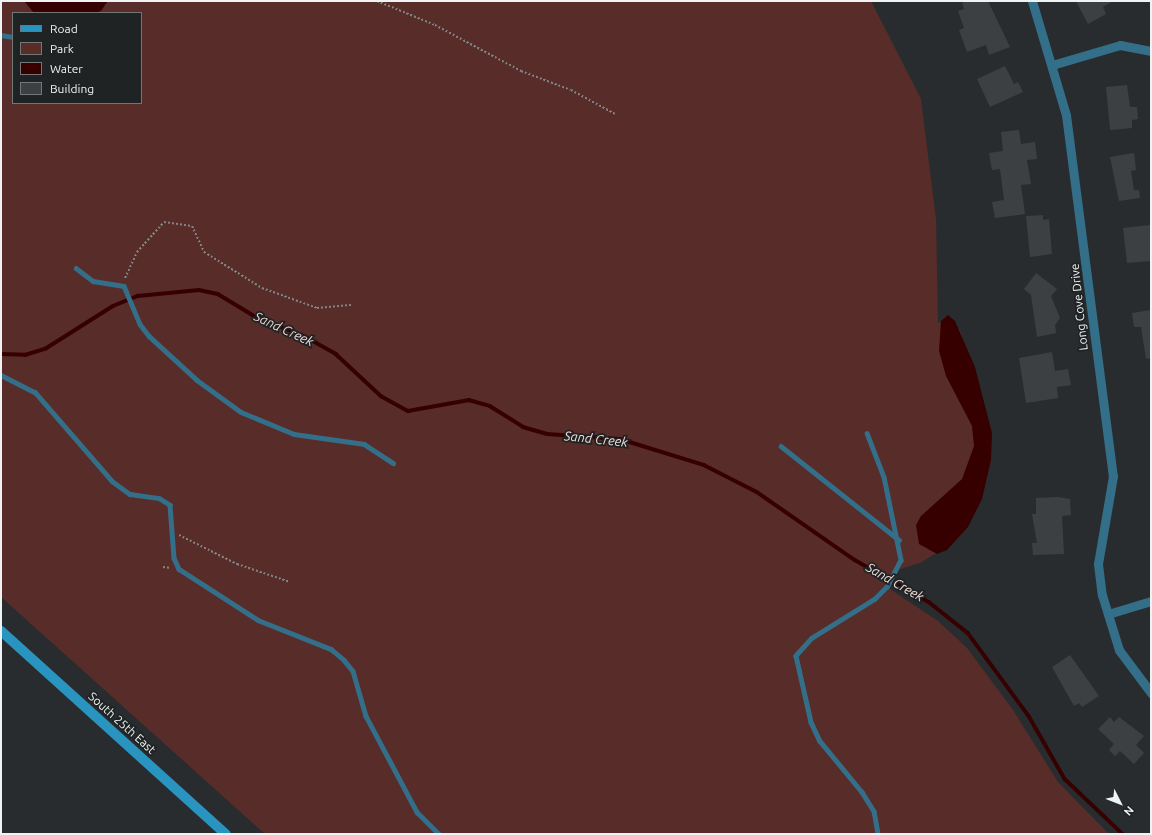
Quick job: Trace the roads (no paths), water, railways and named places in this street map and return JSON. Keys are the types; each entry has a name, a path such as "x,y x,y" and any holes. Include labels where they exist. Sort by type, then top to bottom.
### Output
{"main road":[{"name":"South 25th East","path":"1,631 226,834"}],"street":[{"name":"Long Cove Drive","path":"1032,1 1066,115 1112,476 1098,564 1108,614 1125,661 1151,693"},
{"path":"1052,65 1120,45 1151,51"},
{"path":"1108,614 1151,601"}],"lane":[{"path":"1,35 12,36"},
{"path":"76,268 93,281 124,286 149,336 197,380 241,412 294,434 364,444 394,463"},
{"path":"1,375 36,392 112,481 130,494 166,502 172,511 174,558 179,569 258,620 331,649 344,660 353,671 366,716 417,812 439,834"},
{"path":"867,433 884,477 899,540 901,560 897,570 886,587 859,610 812,638 796,656 811,722 820,741 862,792 874,811 878,834"},
{"path":"781,446 899,540"}],"water":[{"path":"24,1 107,1 101,11 98,12 33,12"},
{"path":"948,315 955,321 975,367 992,433 991,460 982,499 968,527 947,550 937,554 919,544 916,525 921,516 962,479 974,446 972,426 946,376 939,351 941,321"}],"waterway":[{"name":"Sand Creek","path":"1,354 25,355 45,349 113,306 138,296 199,290 218,294 256,317 304,336 336,354 381,396 408,411 469,400 490,406 523,427 547,434 620,439 704,465 757,492 855,560 929,602 968,633 1029,716 1065,779 1123,834"}]}
